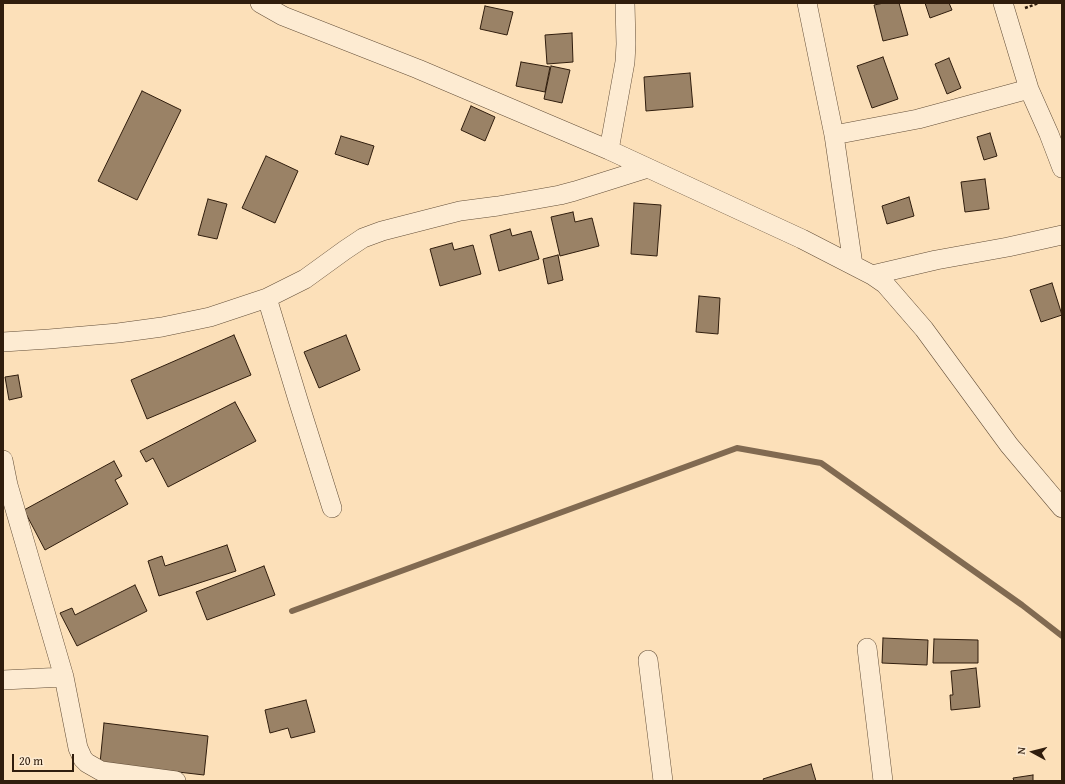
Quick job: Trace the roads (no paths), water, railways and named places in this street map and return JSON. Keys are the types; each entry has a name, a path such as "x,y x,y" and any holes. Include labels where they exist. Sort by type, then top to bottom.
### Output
{"street":[{"path":"260,3 283,16 418,69 609,150 802,239 872,274 885,284 924,329 1009,445 1062,508"},
{"path":"609,150 625,62 625,3"},
{"path":"807,3 834,135 853,265"},
{"path":"1003,3 1029,89 1062,168"},
{"path":"834,135 918,119 1029,89"},
{"path":"3,342 103,334 162,326 210,317 267,298 305,279 363,238 382,231 460,211 560,195 648,168"},
{"path":"872,274 1062,235"},
{"path":"267,298 332,508"},
{"path":"3,460 8,485 64,676 78,748 83,759 87,764 101,771 176,781"},
{"path":"867,648 883,781"},
{"path":"648,660 663,781"},
{"path":"3,680 64,676"}],"waterway":[{"path":"292,611 737,448 821,463 1022,605 1062,636"}]}
